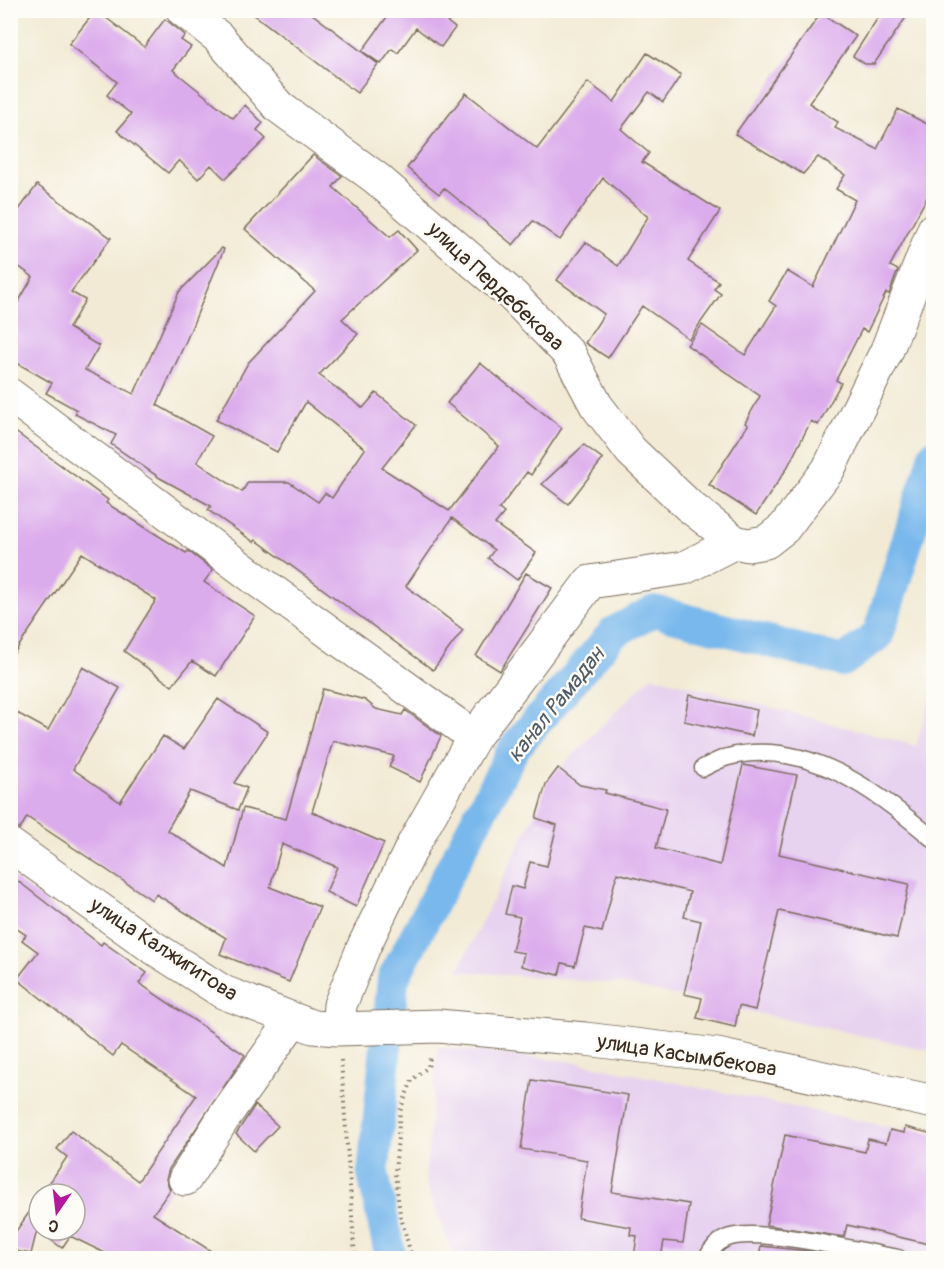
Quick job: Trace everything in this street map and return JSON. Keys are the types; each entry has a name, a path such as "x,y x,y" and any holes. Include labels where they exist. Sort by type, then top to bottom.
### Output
{"street":[{"name":"улица Пердебекова","path":"183,10 218,37 279,107 376,178 513,296 569,354 596,405 631,451 689,506 735,542"},
{"path":"338,1029 340,1005 364,946 414,843 474,737 590,582 684,568 735,542 748,544 766,542 784,528 828,470 887,350 933,230"},
{"path":"10,395 260,582 474,737"},
{"name":"улица Калжигитова","path":"10,845 151,946 223,992 313,1027 338,1029 438,1026"},
{"path":"185,1179 232,1105 293,1020"},
{"name":"улица Касымбекова","path":"438,1026 717,1055 933,1102"}],"lane":[{"path":"703,768 727,757 762,752 799,759 854,778 933,840"},
{"path":"707,1258 712,1248 727,1238 778,1236 898,1258"}],"path":[{"path":"412,1258 400,1214 395,1174 400,1111 412,1080 428,1067 438,1026"},
{"path":"338,1029 356,1258"}],"shaded area":[{"path":"652,676 916,746 933,689 933,1051 622,984 458,971 554,774"},
{"path":"438,1047 576,1062 933,1136 933,1258 454,1258 425,1181"}],"building":[{"path":"96,10 144,47 165,19 185,35 181,40 191,47 173,70 233,118 245,105 263,123 257,130 266,139 225,179 211,165 198,179 179,160 168,173 117,131 131,114 107,95 117,82 69,44"},
{"path":"248,10 307,10 378,64 357,93"},
{"path":"392,10 432,10 455,28 441,47 416,28 398,53 392,49 381,64 362,51"},
{"path":"883,10 911,10 874,64 865,64 853,56"},
{"path":"821,13 856,36 809,103 838,122 835,128 877,149 898,109 933,127 933,186 890,266 898,270 889,294 886,293 867,332 862,329 836,380 841,383 818,425 811,421 787,468 756,515 709,485 748,425 745,423 760,396 687,345 702,325 745,355 776,306 769,301 787,271 813,287 855,200 836,189 845,175 818,157 803,174 735,134"},
{"path":"647,53 681,75 663,102 649,92 621,129 649,153 642,162 720,211 688,261 719,282 714,289 721,294 689,339 642,306 608,358 585,343 604,314 557,280 586,242 618,266 648,217 603,178 560,240 533,221 513,245 444,188 439,194 407,168 466,93 537,149 588,82 614,102"},
{"path":"313,155 342,176 333,187 390,237 399,230 417,250 342,319 358,334 319,375 363,408 376,393 416,425 382,468 449,511 499,446 447,403 480,363 562,428 531,475 527,472 499,509 504,513 495,524 536,553 517,580 488,558 494,550 452,518 406,586 463,630 433,670 256,540 254,542 208,510 211,506 160,478 111,444 116,435 75,414 77,410 46,393 52,383 10,359 10,316 33,277 10,260 10,222 37,185 111,238 71,292 85,300 69,328 99,346 85,370 134,394 179,292 222,248 224,249 186,341 157,405 212,436 197,462 242,492 248,482 289,482 318,502 325,493 332,498 365,449 306,402 277,452 216,420 248,363 315,291 245,229"},
{"path":"10,428 108,500 106,503 186,553 188,551 213,570 204,582 255,616 216,676 192,661 172,686 124,651 156,600 82,553 10,659"},
{"path":"584,445 603,459 568,504 542,484"},
{"path":"526,573 552,588 500,671 476,656"},
{"path":"83,667 120,688 73,769 120,802 163,736 184,749 218,699 268,732 234,783 247,788 238,810 190,791 167,830 227,868 243,808 286,819 323,689 365,700 376,709 402,715 405,710 441,736 420,782 389,767 394,756 333,741 312,812 384,843 356,907 326,892 337,867 282,844 270,887 320,907 289,982 220,954 226,938 156,894 152,900 27,817 20,829 10,826 10,709 48,730"},
{"path":"689,695 757,710 752,736 684,721"},
{"path":"743,765 797,775 779,854 909,884 897,938 779,911 755,1010 739,1006 735,1027 697,1018 702,998 684,994 701,921 684,917 690,892 617,873 602,932 585,928 575,966 562,963 559,975 521,966 524,953 512,951 520,917 505,914 512,886 523,889 530,862 547,866 557,825 536,818 546,784 558,768 580,785 606,790 605,793 666,809 656,848 720,865"},
{"path":"10,875 101,945 103,942 147,973 139,983 245,1055 169,1169 166,1179 170,1190 153,1214 222,1258 115,1258 82,1242 87,1242 87,1182 50,1182 67,1157 57,1149 71,1131 138,1181 196,1096 121,1045 113,1056 17,979 38,952 22,940 26,935 10,924"},
{"path":"532,1080 628,1095 612,1192 689,1204 683,1243 664,1241 661,1258 634,1258 637,1236 630,1235 631,1227 578,1218 587,1160 521,1149"},
{"path":"255,1105 278,1126 254,1151 236,1134"},
{"path":"905,1127 933,1134 933,1245 847,1225 844,1237 766,1225 785,1135 865,1152 868,1139 886,1143 890,1130 904,1133"},
{"path":"27,1215 27,1242 34,1242 31,1254 10,1250 10,1240"},
{"path":"54,1242 66,1242 62,1248"},
{"path":"761,1246 807,1251 840,1257 759,1258"}],"waterway":[{"name":"канал Рамадан","path":"391,1258 373,1174 393,979 514,748 614,632 654,611 843,661 878,635 934,455"}]}
